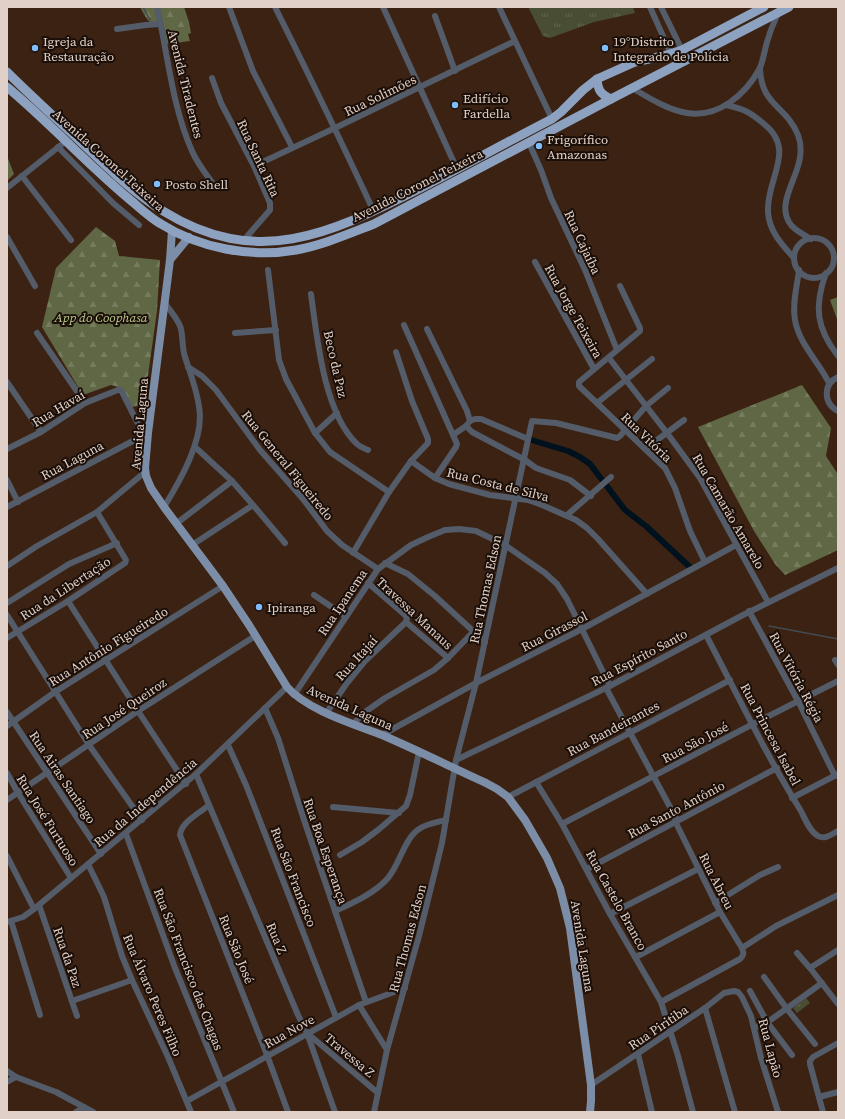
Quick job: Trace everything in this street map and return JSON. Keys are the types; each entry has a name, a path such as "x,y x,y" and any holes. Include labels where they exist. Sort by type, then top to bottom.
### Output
{"highway":[{"name":"Avenida Coronel Teixeira","path":"7,72 117,176 163,212 205,232 243,241 260,242 292,240 311,236 352,222 374,212 457,170 552,119 597,79 635,62 682,50 764,7"},
{"name":"Avenida Coronel Teixeira","path":"7,87 112,185 151,217 172,230 217,247 242,252 296,250 324,243 374,224 789,7"},
{"path":"597,79 600,93 611,99"}],"main road":[{"name":"Avenida Laguna","path":"172,230 165,303 148,433 145,472 148,482 164,507 222,586 294,695 308,704 353,724 420,752 455,764 508,797 525,820 544,853 560,888 565,904 570,928 591,1085 590,1112"},
{"path":"170,260 189,237"}],"street":[{"name":"Avenida Tiradentes","path":"157,7 171,80 182,123 192,151 204,172 214,185"},
{"path":"229,7 253,71 292,147"},
{"path":"275,7 335,128 374,212"},
{"path":"383,7 457,170"},
{"path":"499,7 552,119"},
{"path":"650,7 671,54"},
{"path":"661,7 682,50"},
{"path":"632,88 677,111 688,113 707,112 726,105 741,95 748,87 760,66 778,13"},
{"path":"435,16 455,71"},
{"path":"117,29 160,24"},
{"name":"Rua Solimões","path":"254,166 515,41"},
{"path":"726,105 743,109 752,114 767,126 775,135 780,153 770,186 768,213 770,227 794,258 796,265 803,274 810,277 821,276 826,273 833,264 833,252 831,247 822,240 811,238 799,232 791,225 786,215 784,206 802,151 795,127 788,117 773,104 766,95 762,83 760,66"},
{"name":"Rua Santa Rita","path":"212,78 221,103 254,166 270,203 270,210 243,241"},
{"path":"7,188 66,141"},
{"name":"Rua Cajaíba","path":"529,143 551,198 585,270 617,350"},
{"path":"58,147 113,203 139,225"},
{"path":"22,176 71,240"},
{"path":"7,237 35,286"},
{"path":"794,258 799,244 811,238"},
{"name":"Rua Jorge Teixeira","path":"536,262 594,369"},
{"path":"268,270 279,360 283,372 315,433 330,452 389,492"},
{"path":"799,270 794,320 798,332 829,383"},
{"path":"826,273 818,301 819,317 825,335 838,356"},
{"path":"594,369 640,331 640,328 620,286"},
{"name":"Beco da Paz","path":"311,294 321,360 337,413 349,434 358,445 368,450"},
{"path":"164,507 178,485 195,447 200,408 184,355 181,328 165,303"},
{"path":"404,325 457,444 456,448 435,478"},
{"path":"427,329 467,411 468,423 472,432 525,460 536,468 570,480 590,496"},
{"path":"235,333 276,330"},
{"path":"37,333 85,403"},
{"path":"354,553 389,492 411,461 426,446 428,441 412,401 396,352"},
{"name":"Rua Camarão Amarelo","path":"609,358 700,478 768,602"},
{"path":"597,403 652,359"},
{"name":"Rua General Figueiredo","path":"188,367 202,376 216,390 260,450 303,498 327,531 342,545 378,569"},
{"name":"Rua Vitória","path":"594,369 579,382 579,386 658,461 670,477 690,531 705,562"},
{"path":"838,377 829,383 826,395 831,407 838,411"},
{"path":"7,382 41,432"},
{"path":"624,430 646,406 668,388"},
{"name":"Rua Havaí","path":"7,449 41,432 85,403 109,393 121,390 137,422"},
{"path":"315,433 337,413"},
{"path":"453,435 468,423 475,419 481,419 528,440"},
{"path":"645,450 684,420"},
{"name":"Rua Thomas Edson","path":"374,1112 388,1050 442,843 455,764 476,683 505,545 525,460 532,421 562,425 615,438 620,436 624,430"},
{"name":"Rua Laguna","path":"7,507 148,433"},
{"path":"195,447 232,481 285,543"},
{"name":"Rua Costa de Silva","path":"411,461 435,478 449,484 490,495 528,500 567,516 587,528 647,594"},
{"path":"7,566 37,546 97,512 145,472"},
{"path":"567,516 611,477"},
{"path":"7,480 18,502"},
{"path":"177,523 232,481"},
{"path":"192,545 253,505"},
{"name":"Rua da Libertação","path":"7,638 125,563 126,560 117,543 97,512"},
{"name":"Rua Ipanema","path":"294,695 378,569 412,545 445,530 459,529 476,531 505,545 545,573 557,584 567,599 582,629 608,687"},
{"path":"7,603 59,570 117,543"},
{"name":"Rua Girassol","path":"382,735 476,683 582,629 736,545"},
{"path":"386,563 408,574 435,596 485,642"},
{"name":"Rua Espírito Santo","path":"455,764 608,687 768,602 838,568"},
{"name":"Travessa Manaus","path":"368,583 405,615 407,618 406,622 448,658"},
{"name":"Rua Antônio Figueiredo","path":"7,726 55,692 222,586"},
{"path":"314,595 346,616"},
{"path":"68,600 186,784"},
{"name":"Rua Vitória Régia","path":"750,612 837,775"},
{"path":"7,615 89,745 142,820"},
{"name":"Rua Itajaí","path":"327,712 347,683 365,661 406,622"},
{"path":"353,724 364,712 385,698 434,670 474,632"},
{"name":"Rua Princesa Isabel","path":"706,635 792,798 813,832 818,836 823,837 838,831"},
{"name":"Rua José Queiroz","path":"7,800 138,711 255,636"},
{"name":"Rua Bandeirantes","path":"508,797 730,680"},
{"name":"Rua São José","path":"562,824 838,681"},
{"name":"Rua da Independência","path":"9,922 23,917 36,907 186,784 288,687"},
{"name":"Rua Abreu","path":"608,687 629,732 654,776 715,903 742,948"},
{"name":"Rua Boa Esperança","path":"265,708 278,738 366,1002"},
{"name":"Rua Airas Santiago","path":"7,712 101,854"},
{"name":"Rua São Francisco","path":"228,745 246,785 336,1017"},
{"path":"340,855 362,842 406,806 420,752"},
{"name":"Rua Santo Antônio","path":"587,869 776,768"},
{"name":"Rua José Furtuoso","path":"7,773 71,878"},
{"name":"Rua Z","path":"196,774 307,1033 335,1112"},
{"path":"792,798 837,775"},
{"name":"Rua Castelo Branco","path":"536,782 562,824 610,914 661,1002 693,1112"},
{"name":"Rua São José","path":"209,805 184,825 180,831 180,835 288,1112"},
{"path":"333,807 398,812"},
{"path":"335,911 357,901 387,880 396,869 401,855 414,834 420,828 446,820"},
{"name":"Rua São Francisco das Chagas","path":"126,834 175,968 234,1112"},
{"name":"Rua da Paz","path":"7,856 36,907 77,1016"},
{"name":"Rua Álvaro Peres Filho","path":"88,864 104,897 122,956 191,1112"},
{"path":"715,903 760,875 778,867"},
{"path":"610,914 698,869"},
{"path":"661,1002 740,959 744,952 742,948 776,926 838,895"},
{"path":"636,957 720,912"},
{"path":"9,922 40,1016"},
{"path":"810,968 838,950"},
{"path":"797,953 838,1004"},
{"path":"764,977 815,1044"},
{"path":"72,1001 132,980"},
{"path":"754,1028 767,1022 787,1009 822,983"},
{"name":"Rua Nove","path":"187,1101 359,1005 405,988"},
{"name":"Rua Piritiba","path":"591,1085 705,1008 724,993 734,991 738,992"},
{"name":"Rua Lapão","path":"738,992 747,1006 778,1112"},
{"path":"750,992 767,1022 792,1055"},
{"path":"359,1005 388,1050"},
{"path":"705,1008 735,1112"},
{"name":"Travessa Z","path":"307,1033 378,1093"},
{"path":"822,1112 810,1061 813,1057 838,1043"},
{"path":"638,1054 652,1112"},
{"path":"7,1071 16,1077 56,1092 93,1112"},
{"path":"7,1082 16,1077"},
{"path":"819,1097 838,1092"},
{"path":"76,1112 84,1107"}],"green space":[{"path":"140,7 184,7 191,33 188,34 190,41 167,44 164,27 155,25 149,21"},
{"path":"528,7 633,7 635,13 594,22 550,38 543,36"},
{"path":"7,156 14,174 7,181"},
{"name":"App do Coophasa","path":"96,227 115,241 119,256 160,260 157,311 144,404 132,407 122,388 111,385 83,395 42,327 56,268"},
{"path":"838,297 838,322 830,300"},
{"path":"802,385 831,428 826,456 837,473 838,479 838,550 785,575 775,564 754,531 698,427"},
{"path":"806,998 810,1003 797,1013 793,1008"}],"waterway":[{"path":"143,7 150,20"},
{"path":"528,439 568,451 590,464 625,510 647,527 692,569"},
{"path":"769,626 838,639"}],"place":[{"name":"Igreja da Restauração","path":"35,48"},
{"name":"19°Distrito Integrado de Polícia","path":"605,48"},
{"name":"Edifício Fardella","path":"455,105"},
{"name":"Frigorífico Amazonas","path":"539,146"},
{"name":"Posto Shell","path":"157,184"},
{"name":"Ipiranga","path":"259,607"}]}
